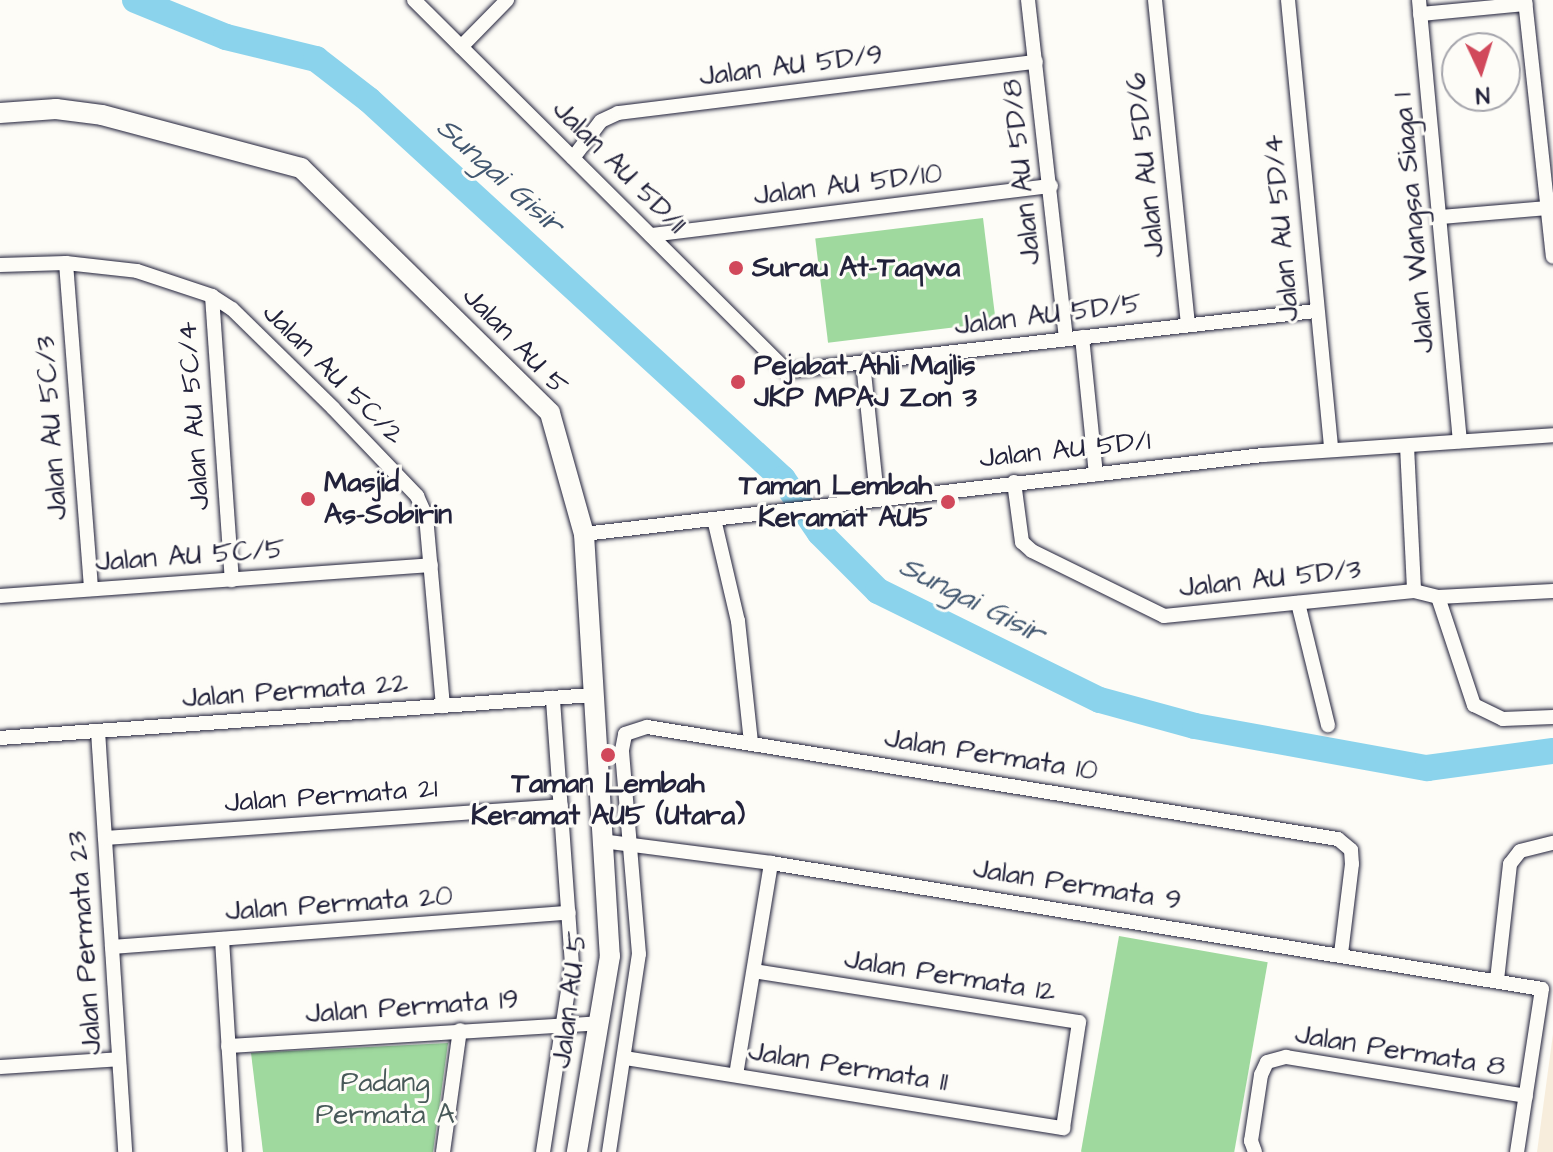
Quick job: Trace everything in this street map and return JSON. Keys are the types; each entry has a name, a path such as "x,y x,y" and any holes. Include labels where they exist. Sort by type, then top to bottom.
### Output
{"main road":[{"name":"Jalan AU 5","path":"0,113 56,109 102,115 301,168 550,413 584,534 610,956 577,1152"}],"street":[{"name":"Jalan AU 5D/11","path":"414,0 787,371"},
{"path":"461,47 507,0"},
{"name":"Jalan AU 5D/8","path":"1028,0 1066,339"},
{"name":"Jalan AU 5D/6","path":"1155,0 1188,324"},
{"name":"Jalan AU 5D/4","path":"1288,0 1315,311 1331,450"},
{"path":"1419,7 1525,2 1553,256"},
{"name":"Jalan Wangsa Siaga 1","path":"1419,7 1442,217 1460,441"},
{"name":"Jalan AU 5D/9","path":"573,158 601,121 618,113 1036,62"},
{"name":"Jalan AU 5D/10","path":"651,235 1051,186"},
{"path":"1442,217 1547,208"},
{"name":"Jalan AU 5C/2","path":"0,265 66,263 137,271 212,296 232,309 322,397 417,496 426,516 443,706"},
{"name":"Jalan AU 5C/3","path":"66,263 91,589"},
{"name":"Jalan AU 5C/4","path":"212,296 232,580"},
{"name":"Jalan AU 5D/5","path":"787,371 1315,311"},
{"path":"1082,337 1096,474"},
{"path":"863,363 877,497"},
{"name":"Jalan AU 5D/1","path":"584,534 1014,482 1331,450 1553,435"},
{"path":"1407,446 1414,591"},
{"name":"Jalan AU 5D/3","path":"1014,482 1022,542 1032,551 1164,616 1414,591 1438,597 1553,591"},
{"path":"714,519 738,621 751,742"},
{"name":"Jalan AU 5C/5","path":"0,596 431,565"},
{"path":"1438,597 1474,705 1503,719 1553,717"},
{"path":"1298,603 1328,725"},
{"name":"Jalan Permata 22","path":"0,738 593,695"},
{"path":"543,1152 560,1023 572,965 553,698"},
{"name":"Jalan Permata 10","path":"632,844 625,734 647,727 751,742 1338,839 1351,850 1352,864 1341,954"},
{"name":"Jalan Permata 23","path":"98,731 125,1152"},
{"name":"Jalan Permata 21","path":"105,838 561,806"},
{"name":"Jalan Permata 9","path":"602,841 771,863 1542,989 1526,1096"},
{"path":"1497,980 1510,864 1520,851 1553,843"},
{"path":"609,1152 639,954 632,844"},
{"path":"736,1075 771,863"},
{"name":"Jalan Permata 20","path":"112,947 569,913"},
{"path":"222,939 235,1152"},
{"name":"Jalan Permata 12","path":"754,971 1079,1022 1063,1128"},
{"name":"Jalan Permata 19","path":"228,1046 560,1023 600,1023"},
{"path":"443,1152 460,1030"},
{"name":"Jalan Permata 8","path":"1255,1152 1253,1128 1267,1062 1286,1057 1526,1096"},
{"name":"Jalan Permata 11","path":"625,1058 1063,1128"},
{"path":"0,1067 119,1059"},
{"path":"1517,1152 1526,1096"}],"shaded area":[{"path":"1553,1034 1553,1152 1537,1152"}],"green space":[{"path":"983,218 996,322 828,343 815,239"},
{"path":"1119,936 1268,962 1234,1152 1081,1152"},
{"name":"Padang Permata A","path":"448,1043 433,1152 263,1152 251,1053"}],"waterway":[{"name":"Sungai Gisir","path":"135,0 226,37 316,59 369,100 783,479 820,533 878,591 1100,700 1195,726 1427,768 1553,751"}],"place":[{"name":"Surau At-Taqwa","path":"736,268"},
{"name":"Pejabat Ahli Majlis JKP MPAJ Zon 3","path":"738,382"},
{"name":"Masjid As-Sobirin","path":"308,499"},
{"name":"Taman Lembah Keramat AU5","path":"948,502"},
{"name":"Taman Lembah Keramat AU5 (Utara)","path":"608,755"}]}
